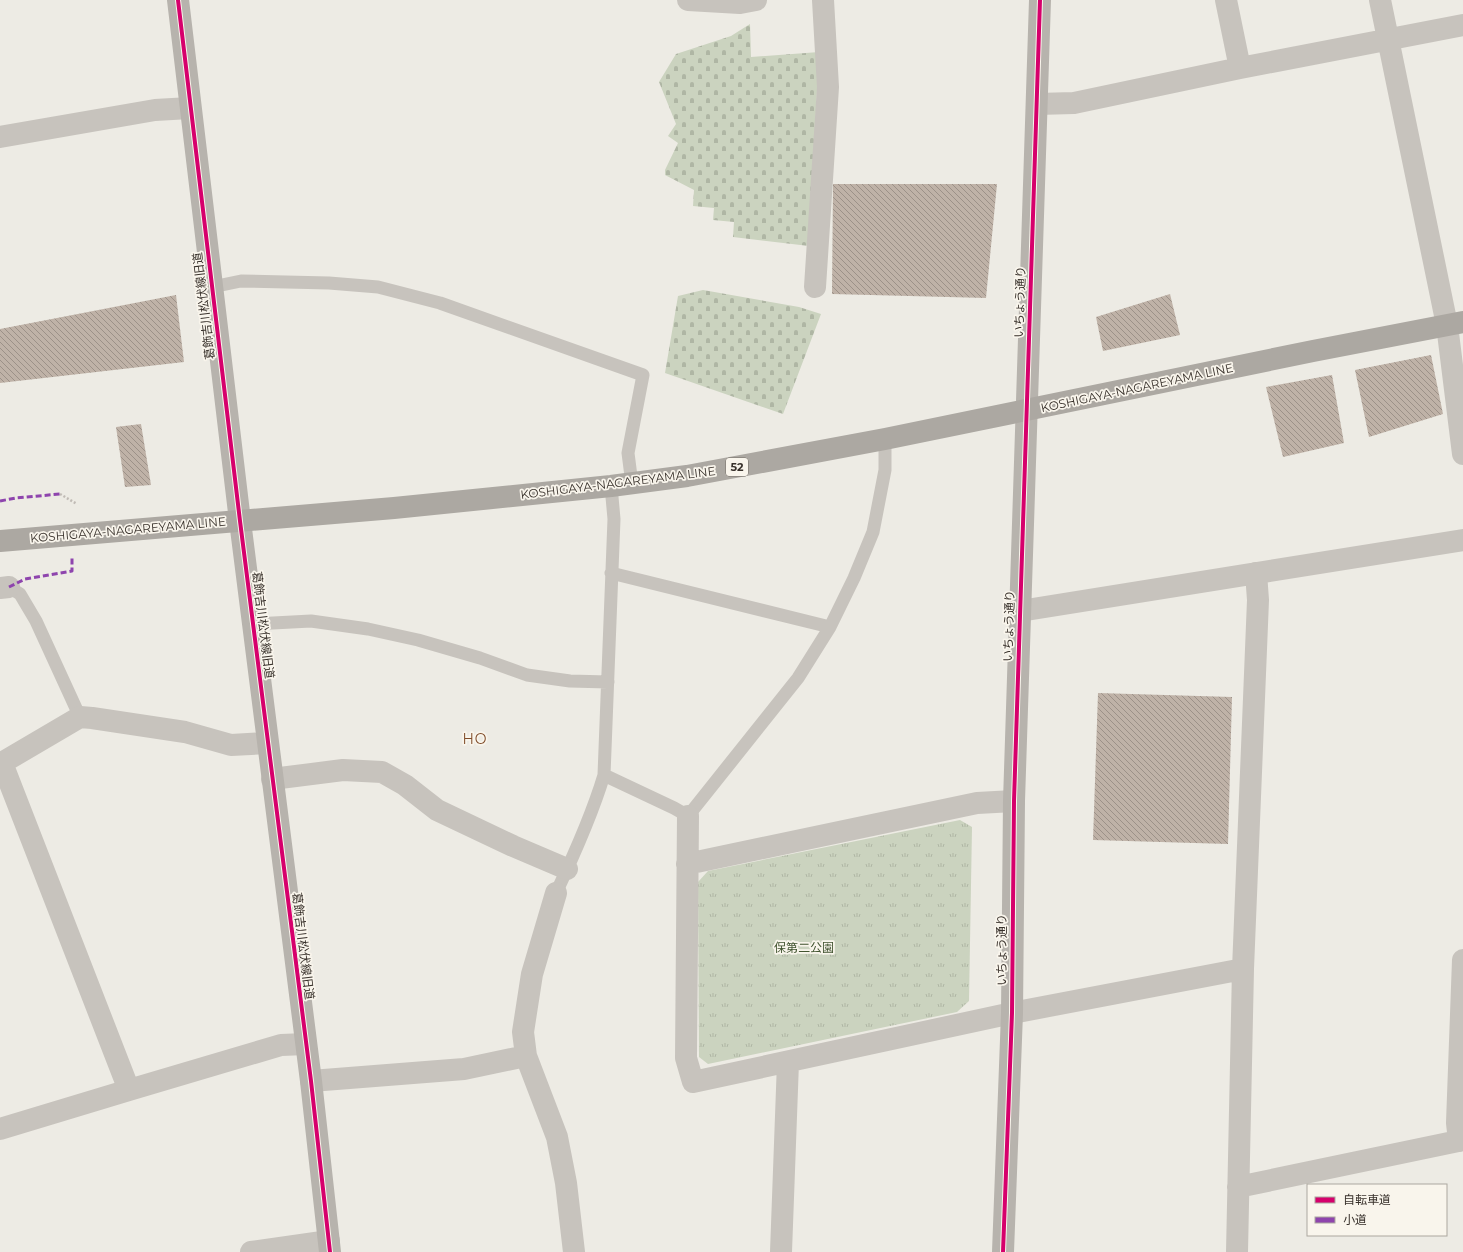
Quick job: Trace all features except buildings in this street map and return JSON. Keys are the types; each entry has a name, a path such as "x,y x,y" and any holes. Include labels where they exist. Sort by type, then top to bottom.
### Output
{"main road":[{"name":"KOSHIGAYA-NAGAREYAMA LINE","path":"0,541 394,508 622,485 687,476 885,439 1455,324"}],"street":[{"name":"葛飾吉川松伏線旧道","path":"178,0 267,743 311,1081 329,1246"},
{"path":"688,0 740,3 756,0"},
{"path":"815,286 828,87 823,0"},
{"name":"いちょう通り","path":"1003,1252 1012,1013 1014,801 1040,0"},
{"path":"1226,0 1240,68"},
{"path":"1380,0 1455,324 1463,454"},
{"path":"1037,104 1074,103 1240,68 1463,25"},
{"path":"0,137 155,110 190,108"},
{"path":"1020,612 1463,540"},
{"path":"1237,1252 1243,969 1258,600 1256,573"},
{"path":"129,1090 1,763 80,717 185,732 231,745 267,743"},
{"path":"272,779 343,770 382,772 405,785 437,810 513,846 568,869"},
{"path":"687,864 978,803 1014,801"},
{"path":"688,816 686,1058 692,1082 1012,1013 1243,969"},
{"path":"556,893 532,974 523,1032 526,1056 557,1137 566,1183 574,1252"},
{"path":"1238,1187 1461,1141 1457,1123 1463,960"},
{"path":"0,1129 281,1045 306,1044"},
{"path":"311,1081 464,1069 526,1056"},
{"path":"780,1252 788,1062"},
{"path":"251,1252 329,1246"}],"lane":[{"path":"212,287 241,281 329,282 378,287 440,303 643,375 614,519 604,775 568,869 556,893"},
{"path":"604,775 688,816 798,678 830,626 854,578 873,532 884,470 885,439"},
{"path":"611,573 830,626"},
{"path":"5,587 20,594 36,621 80,717"},
{"path":"253,624 311,621 368,629 424,642 480,658 527,675 570,681 608,682"}],"path":[{"path":"60,494 77,504"}],"green space":[{"path":"750,24 751,57 819,52 809,246 733,237 734,222 713,220 714,208 693,206 694,190 665,175 665,170 678,143 668,136 676,124 659,82 676,54 731,36"},
{"path":"703,290 799,307 821,314 783,414 665,373 678,296"},
{"name":"保第二公園","path":"960,820 972,827 969,1001 957,1012 708,1064 699,1057 698,882 708,871"}],"marked path":[{"path":"0,501 60,494"},
{"path":"9,587 25,579 72,571 72,558"}],"cycle path":[{"path":"178,0 240,521 311,1081 330,1252"},
{"path":"1003,1252 1012,1013 1014,801 1040,0"}],"district":[{"name":"HO","path":"475,739"}]}
